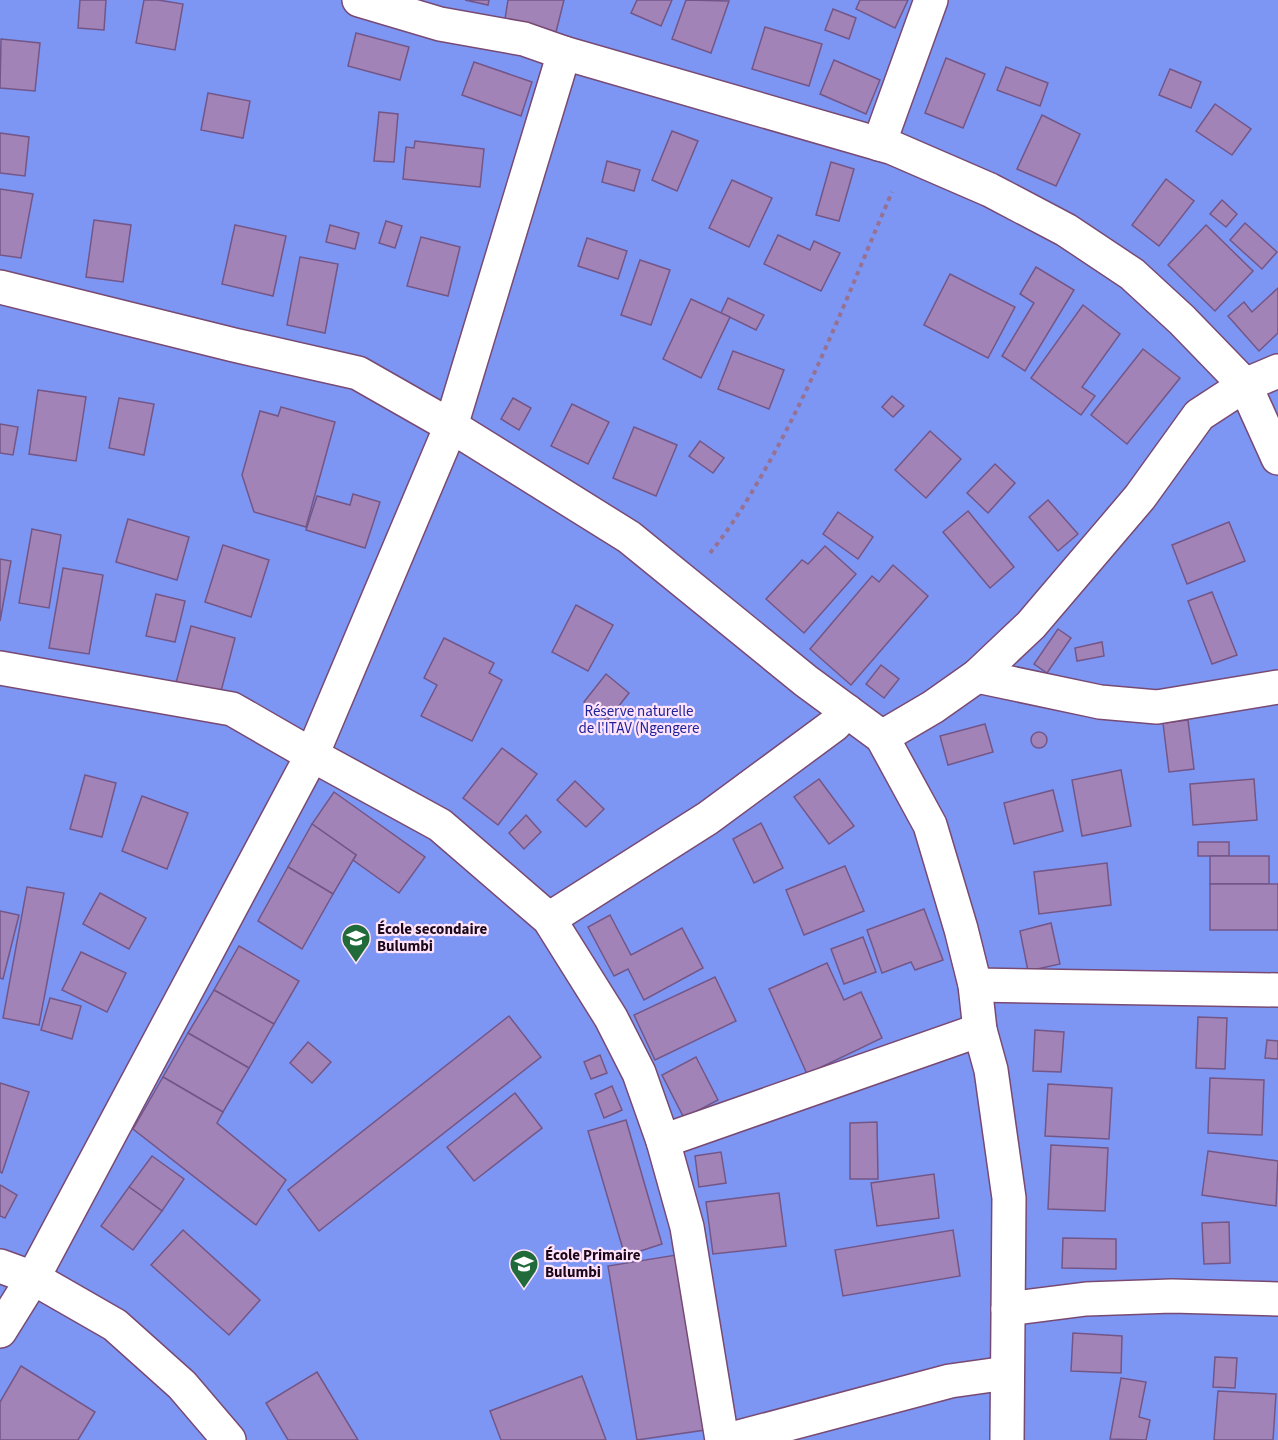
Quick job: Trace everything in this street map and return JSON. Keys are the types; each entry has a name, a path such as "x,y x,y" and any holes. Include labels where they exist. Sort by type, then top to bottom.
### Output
{"street":[{"path":"359,0 440,24 524,39 564,53 893,150 990,190 1066,230 1132,274 1182,320 1245,385 1278,458"},
{"path":"893,150 931,0"},
{"path":"0,1331 33,1278 312,755 451,426 564,53"},
{"path":"0,287 358,373 451,426 629,537 806,681 882,737 930,825 975,985 980,1030 991,1070 1010,1198 1007,1440"},
{"path":"882,737 933,707 977,675 1031,626 1140,496 1199,415 1245,385 1278,371"},
{"path":"0,668 232,709 440,825 549,919 611,1018 639,1073 663,1141 687,1227 722,1440"},
{"path":"977,675 1100,702 1157,706 1278,687"},
{"path":"549,919 708,818 834,725 847,711"},
{"path":"975,985 1278,990"},
{"path":"663,1141 980,1030"},
{"path":"0,1266 33,1278 115,1325 182,1385 229,1440"},
{"path":"1008,1309 1086,1299 1172,1296 1278,1299"},
{"path":"728,1440 950,1381 1007,1373"}],"path":[{"path":"686,583 716,547 747,502 784,436 841,316 893,150"}],"green space":[{"name":"Réserve naturelle de l'ITAV (Ngengere","path":"0,0 1278,0 1278,1440 0,1440"}],"building":[{"path":"80,0 106,0 104,30 78,28"},
{"path":"144,0 183,4 175,50 136,43"},
{"path":"465,0 489,0 488,5"},
{"path":"508,0 564,0 556,32 505,19"},
{"path":"637,0 672,0 661,26 631,13"},
{"path":"686,0 729,1 711,53 672,39"},
{"path":"860,0 908,0 895,28 856,9"},
{"path":"833,9 856,18 849,39 825,30"},
{"path":"765,27 822,44 809,86 752,69"},
{"path":"356,33 409,47 400,80 348,66"},
{"path":"1,39 40,43 35,91 0,88"},
{"path":"946,58 985,74 963,128 925,113"},
{"path":"834,60 880,80 866,114 820,94"},
{"path":"474,62 532,82 521,116 462,95"},
{"path":"1006,67 1048,83 1040,106 997,90"},
{"path":"1170,69 1201,82 1191,108 1159,95"},
{"path":"208,93 250,101 243,138 201,130"},
{"path":"1215,104 1251,129 1232,155 1196,131"},
{"path":"379,112 398,114 394,162 374,161"},
{"path":"1042,115 1080,134 1056,186 1017,169"},
{"path":"672,131 698,141 677,191 652,180"},
{"path":"0,133 29,137 25,176 0,173"},
{"path":"415,141 484,149 480,187 403,179 406,147 414,148"},
{"path":"607,161 640,170 634,191 602,182"},
{"path":"831,162 854,169 839,221 816,215"},
{"path":"1166,179 1194,201 1159,246 1132,225"},
{"path":"732,180 772,198 749,247 709,228"},
{"path":"0,189 33,194 21,258 0,255"},
{"path":"1222,200 1237,214 1226,227 1210,214"},
{"path":"94,220 131,225 123,282 86,277"},
{"path":"386,221 402,226 395,248 379,243"},
{"path":"1245,223 1277,252 1262,269 1230,240"},
{"path":"235,225 286,236 273,296 222,284"},
{"path":"330,225 359,233 355,249 326,242"},
{"path":"1206,225 1253,271 1215,311 1168,265"},
{"path":"778,235 810,250 814,241 840,253 821,291 764,264"},
{"path":"421,237 460,247 448,296 407,286"},
{"path":"587,238 627,251 618,279 578,266"},
{"path":"300,257 338,264 325,333 287,325"},
{"path":"640,260 670,270 651,325 621,315"},
{"path":"1036,267 1074,290 1025,371 1002,356 1034,303 1020,294"},
{"path":"950,274 1015,307 988,358 924,325"},
{"path":"1278,288 1278,333 1259,351 1228,316 1244,302 1252,312"},
{"path":"728,298 764,315 756,330 721,313"},
{"path":"691,299 730,317 701,378 663,359"},
{"path":"1083,305 1120,334 1082,387 1095,396 1081,415 1031,378"},
{"path":"1143,349 1180,378 1127,444 1091,415"},
{"path":"733,351 784,370 769,409 718,389"},
{"path":"38,390 86,397 76,461 29,454"},
{"path":"892,396 904,406 893,417 882,407"},
{"path":"119,398 154,404 144,455 109,448"},
{"path":"513,398 531,408 519,430 501,419"},
{"path":"572,404 609,422 588,464 551,446"},
{"path":"281,407 335,422 306,527 254,512 242,475 260,411 278,416"},
{"path":"0,424 18,427 13,455 0,453"},
{"path":"634,427 677,445 656,496 613,478"},
{"path":"930,431 961,459 926,498 895,470"},
{"path":"700,441 724,458 713,473 689,456"},
{"path":"995,464 1015,483 988,513 967,493"},
{"path":"353,494 380,502 365,548 306,530 317,496 350,505"},
{"path":"1048,500 1078,534 1058,551 1029,517"},
{"path":"968,511 1014,567 990,588 943,532"},
{"path":"838,512 873,537 858,559 823,534"},
{"path":"128,519 189,537 177,580 116,562"},
{"path":"1229,522 1245,561 1187,584 1172,545"},
{"path":"32,529 61,535 49,608 19,603"},
{"path":"223,545 269,560 251,617 205,602"},
{"path":"825,546 856,574 804,633 766,599 802,560 808,564"},
{"path":"0,559 11,561 0,621"},
{"path":"893,565 928,596 851,685 810,649 872,576 879,582"},
{"path":"63,568 103,575 89,654 49,648"},
{"path":"1212,592 1237,655 1212,664 1188,601"},
{"path":"156,594 185,601 175,642 146,636"},
{"path":"576,605 613,625 588,671 552,652"},
{"path":"191,626 235,638 220,695 176,683"},
{"path":"1058,629 1071,638 1047,673 1034,664"},
{"path":"444,638 494,663 489,673 502,680 472,741 421,716 437,685 424,678"},
{"path":"1102,642 1104,656 1077,661 1075,648"},
{"path":"881,665 899,679 884,698 866,684"},
{"path":"606,674 629,693 607,721 584,702"},
{"path":"1188,720 1194,769 1169,772 1163,723"},
{"path":"985,724 993,752 948,765 940,736"},
{"path":"1036,732 1042,732 1047,740 1045,746 1036,748 1031,743 1031,737"},
{"path":"502,748 537,774 498,825 463,798"},
{"path":"1121,770 1131,826 1082,836 1072,780"},
{"path":"85,775 116,783 102,837 70,829"},
{"path":"819,779 854,826 829,844 794,797"},
{"path":"1254,779 1257,820 1193,825 1190,784"},
{"path":"575,781 604,809 586,827 557,800"},
{"path":"1053,790 1063,831 1014,844 1004,803"},
{"path":"334,792 425,857 399,893 353,860 356,855 312,824"},
{"path":"142,796 188,813 167,869 122,851"},
{"path":"526,815 541,832 524,849 509,833"},
{"path":"761,823 783,868 754,883 733,839"},
{"path":"312,824 356,855 333,894 288,867"},
{"path":"1198,842 1229,842 1229,856 1198,856"},
{"path":"1210,856 1269,856 1269,884 1210,884"},
{"path":"1107,863 1111,905 1039,914 1034,872"},
{"path":"845,866 864,911 804,935 786,890"},
{"path":"288,867 333,894 302,949 258,921"},
{"path":"1210,884 1278,884 1278,930 1210,930"},
{"path":"27,887 64,893 39,1025 3,1018"},
{"path":"100,893 146,918 129,949 83,924"},
{"path":"924,909 943,960 915,970 911,962 882,973 867,930"},
{"path":"0,911 19,915 3,979 0,978"},
{"path":"610,915 631,955 682,928 703,968 644,1000 628,969 614,976 588,927"},
{"path":"1051,923 1060,964 1028,971 1020,931"},
{"path":"863,937 876,972 844,984 831,949"},
{"path":"239,946 299,981 274,1024 214,990"},
{"path":"81,952 126,973 107,1012 62,990"},
{"path":"827,963 844,1000 861,992 882,1038 807,1074 769,989"},
{"path":"715,977 736,1021 655,1060 634,1015"},
{"path":"214,990 274,1024 249,1068 188,1033"},
{"path":"50,998 81,1006 72,1039 41,1030"},
{"path":"509,1016 541,1057 319,1231 288,1190"},
{"path":"1198,1017 1227,1018 1225,1069 1196,1068"},
{"path":"1035,1030 1064,1032 1061,1072 1033,1071"},
{"path":"188,1033 249,1068 223,1112 163,1077"},
{"path":"1267,1040 1278,1041 1278,1059 1265,1058"},
{"path":"308,1042 331,1062 312,1083 290,1063"},
{"path":"600,1055 607,1073 591,1079 584,1062"},
{"path":"696,1057 718,1100 684,1118 662,1075"},
{"path":"163,1077 223,1112 217,1123 286,1180 256,1225 133,1129"},
{"path":"1210,1078 1264,1080 1262,1135 1208,1133"},
{"path":"0,1083 29,1092 2,1173 0,1172"},
{"path":"1048,1084 1112,1088 1109,1139 1045,1136"},
{"path":"612,1086 622,1110 604,1118 595,1094"},
{"path":"515,1093 542,1128 474,1181 447,1147"},
{"path":"626,1120 662,1244 625,1256 588,1131"},
{"path":"877,1122 878,1179 850,1179 850,1123"},
{"path":"1051,1145 1108,1148 1105,1211 1048,1209"},
{"path":"1208,1151 1278,1161 1276,1206 1202,1195"},
{"path":"721,1152 726,1183 699,1187 695,1156"},
{"path":"152,1156 184,1179 162,1211 129,1187"},
{"path":"934,1174 939,1218 877,1226 871,1183"},
{"path":"0,1185 17,1195 5,1218 0,1216"},
{"path":"129,1187 162,1211 133,1250 101,1226"},
{"path":"779,1193 786,1246 713,1254 706,1202"},
{"path":"1229,1222 1230,1263 1204,1264 1202,1223"},
{"path":"183,1230 260,1300 229,1335 151,1265"},
{"path":"953,1230 960,1276 843,1296 835,1250"},
{"path":"1063,1238 1116,1239 1116,1269 1062,1268"},
{"path":"676,1255 705,1430 637,1440 608,1266"},
{"path":"1073,1333 1122,1336 1121,1373 1071,1371"},
{"path":"1215,1357 1237,1358 1235,1388 1213,1387"},
{"path":"21,1366 95,1412 78,1440 0,1440 0,1402"},
{"path":"317,1372 358,1440 288,1440 266,1403"},
{"path":"582,1376 606,1440 501,1440 490,1411"},
{"path":"1121,1378 1146,1382 1139,1417 1150,1420 1146,1440 1110,1439"},
{"path":"1218,1391 1276,1394 1273,1440 1214,1440"}],"place":[{"name":"École secondaire Bulumbi","path":"356,964"},
{"name":"École Primaire Bulumbi","path":"524,1290"}]}
